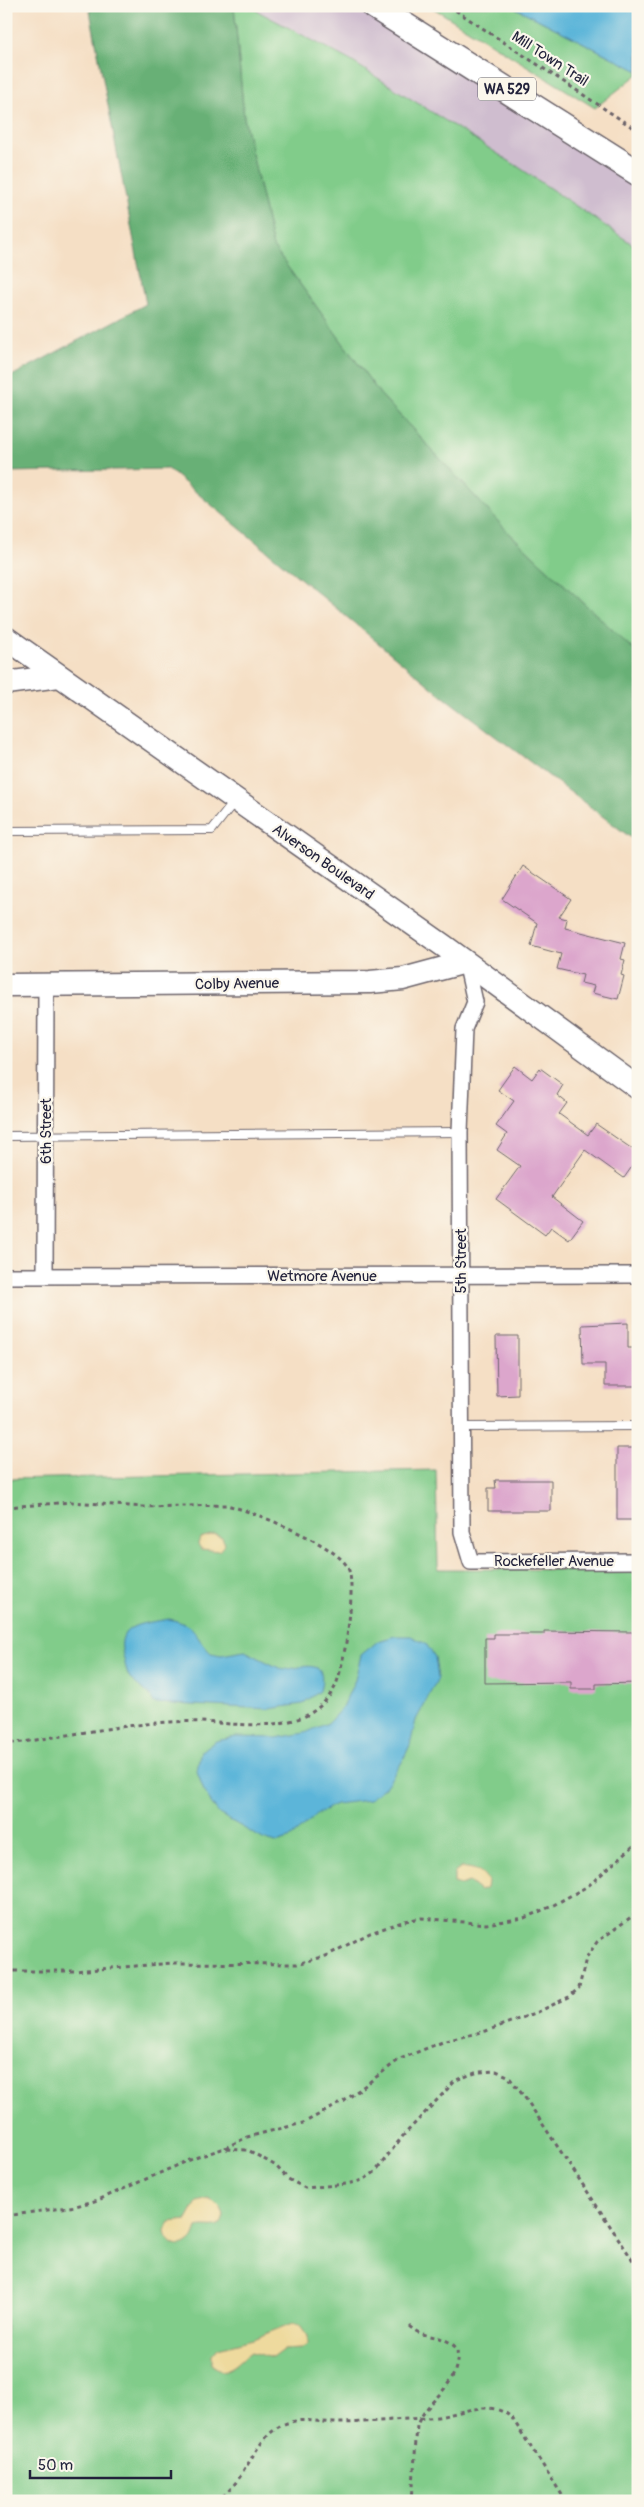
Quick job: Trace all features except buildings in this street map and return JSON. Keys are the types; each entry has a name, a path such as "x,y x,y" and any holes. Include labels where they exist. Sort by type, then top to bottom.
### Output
{"main road":[{"name":"WA 529","path":"374,6 638,173"},
{"name":"Alverson Boulevard","path":"6,638 466,962 638,1088"},
{"path":"6,683 59,676"},
{"name":"Colby Avenue","path":"6,985 370,982 404,979 466,962"}],"street":[{"name":"5th Street","path":"466,962 475,1002 464,1029 460,1132 461,1427 462,1532 471,1562"},
{"name":"6th Street","path":"45,1276 46,985"},
{"name":"Wetmore Avenue","path":"6,1276 638,1275"},
{"name":"Rockefeller Avenue","path":"471,1562 638,1561"}],"lane":[{"path":"6,831 212,830 236,801"},
{"path":"6,1136 460,1132"},
{"path":"461,1427 638,1426"}],"path":[{"name":"Mill Town Trail","path":"449,6 638,130"},
{"path":"6,1507 72,1502 110,1506 226,1505 241,1508 326,1546 340,1557 348,1567 352,1583 350,1614 335,1686 328,1699 317,1710 276,1724 170,1722 6,1743"},
{"path":"6,1971 74,1971 174,1964 297,1964 326,1956 370,1933 405,1920 422,1918 486,1924 524,1918 550,1907 588,1886 638,1842"},
{"path":"6,2216 76,2206 98,2200 192,2159 222,2150 247,2137 303,2123 343,2102 400,2059 445,2041 486,2031 538,2012 569,1997 580,1988 586,1958 597,1942 638,1912"},
{"path":"222,2150 248,2150 276,2166 288,2179 305,2188 347,2184 363,2180 375,2172 402,2137 456,2080 478,2072 496,2071 508,2076 526,2099 638,2268"},
{"path":"410,2326 422,2336 447,2340 456,2349 457,2356 452,2378 446,2388 420,2418 416,2435 412,2501"},
{"path":"216,2501 235,2485 268,2436 289,2422 298,2420 343,2423 420,2418 447,2416 481,2408 493,2408 506,2414 520,2429 566,2501"}],"shaded area":[{"path":"211,6 374,6 638,173 638,251 517,166"}],"green space":[{"path":"89,6 234,6 244,118 273,247 380,394 507,531 638,654 638,843 441,695 168,469 6,472 6,379 146,304"},
{"path":"234,6 248,6 351,61 517,166 638,248 638,654 507,531 380,394 273,247 244,118"},
{"path":"430,6 512,6 611,57 638,6 638,74 595,108"},
{"path":"436,1470 438,1569 638,1570 638,2501 6,2501 6,1479"}],"sand":[{"path":"214,1534 222,1537 225,1544 219,1551 201,1549 198,1544 200,1538"},
{"path":"461,1868 469,1868 480,1872 488,1881 487,1888 480,1891 469,1882 461,1885 454,1883 454,1873"},
{"path":"208,2199 222,2209 224,2215 220,2224 214,2227 197,2228 192,2239 185,2245 177,2246 170,2242 165,2231 170,2222 187,2220 197,2202"},
{"path":"292,2323 300,2325 308,2336 308,2344 302,2348 284,2349 272,2358 251,2352 234,2366 222,2371 212,2365 212,2355 218,2348 253,2339"}],"water":[{"path":"512,6 638,6 638,71"},
{"path":"169,1619 185,1624 190,1628 211,1653 221,1655 245,1651 283,1670 306,1666 318,1669 322,1680 320,1691 302,1704 269,1709 154,1703 152,1698 129,1676 123,1655 123,1636 134,1626"},
{"path":"395,1636 411,1636 426,1644 435,1657 438,1678 416,1720 410,1745 402,1762 386,1786 369,1800 335,1804 316,1815 289,1839 276,1843 263,1839 219,1814 205,1794 197,1771 201,1751 216,1741 236,1737 276,1738 305,1733 328,1723 342,1708 355,1680 361,1655 378,1641"}]}
